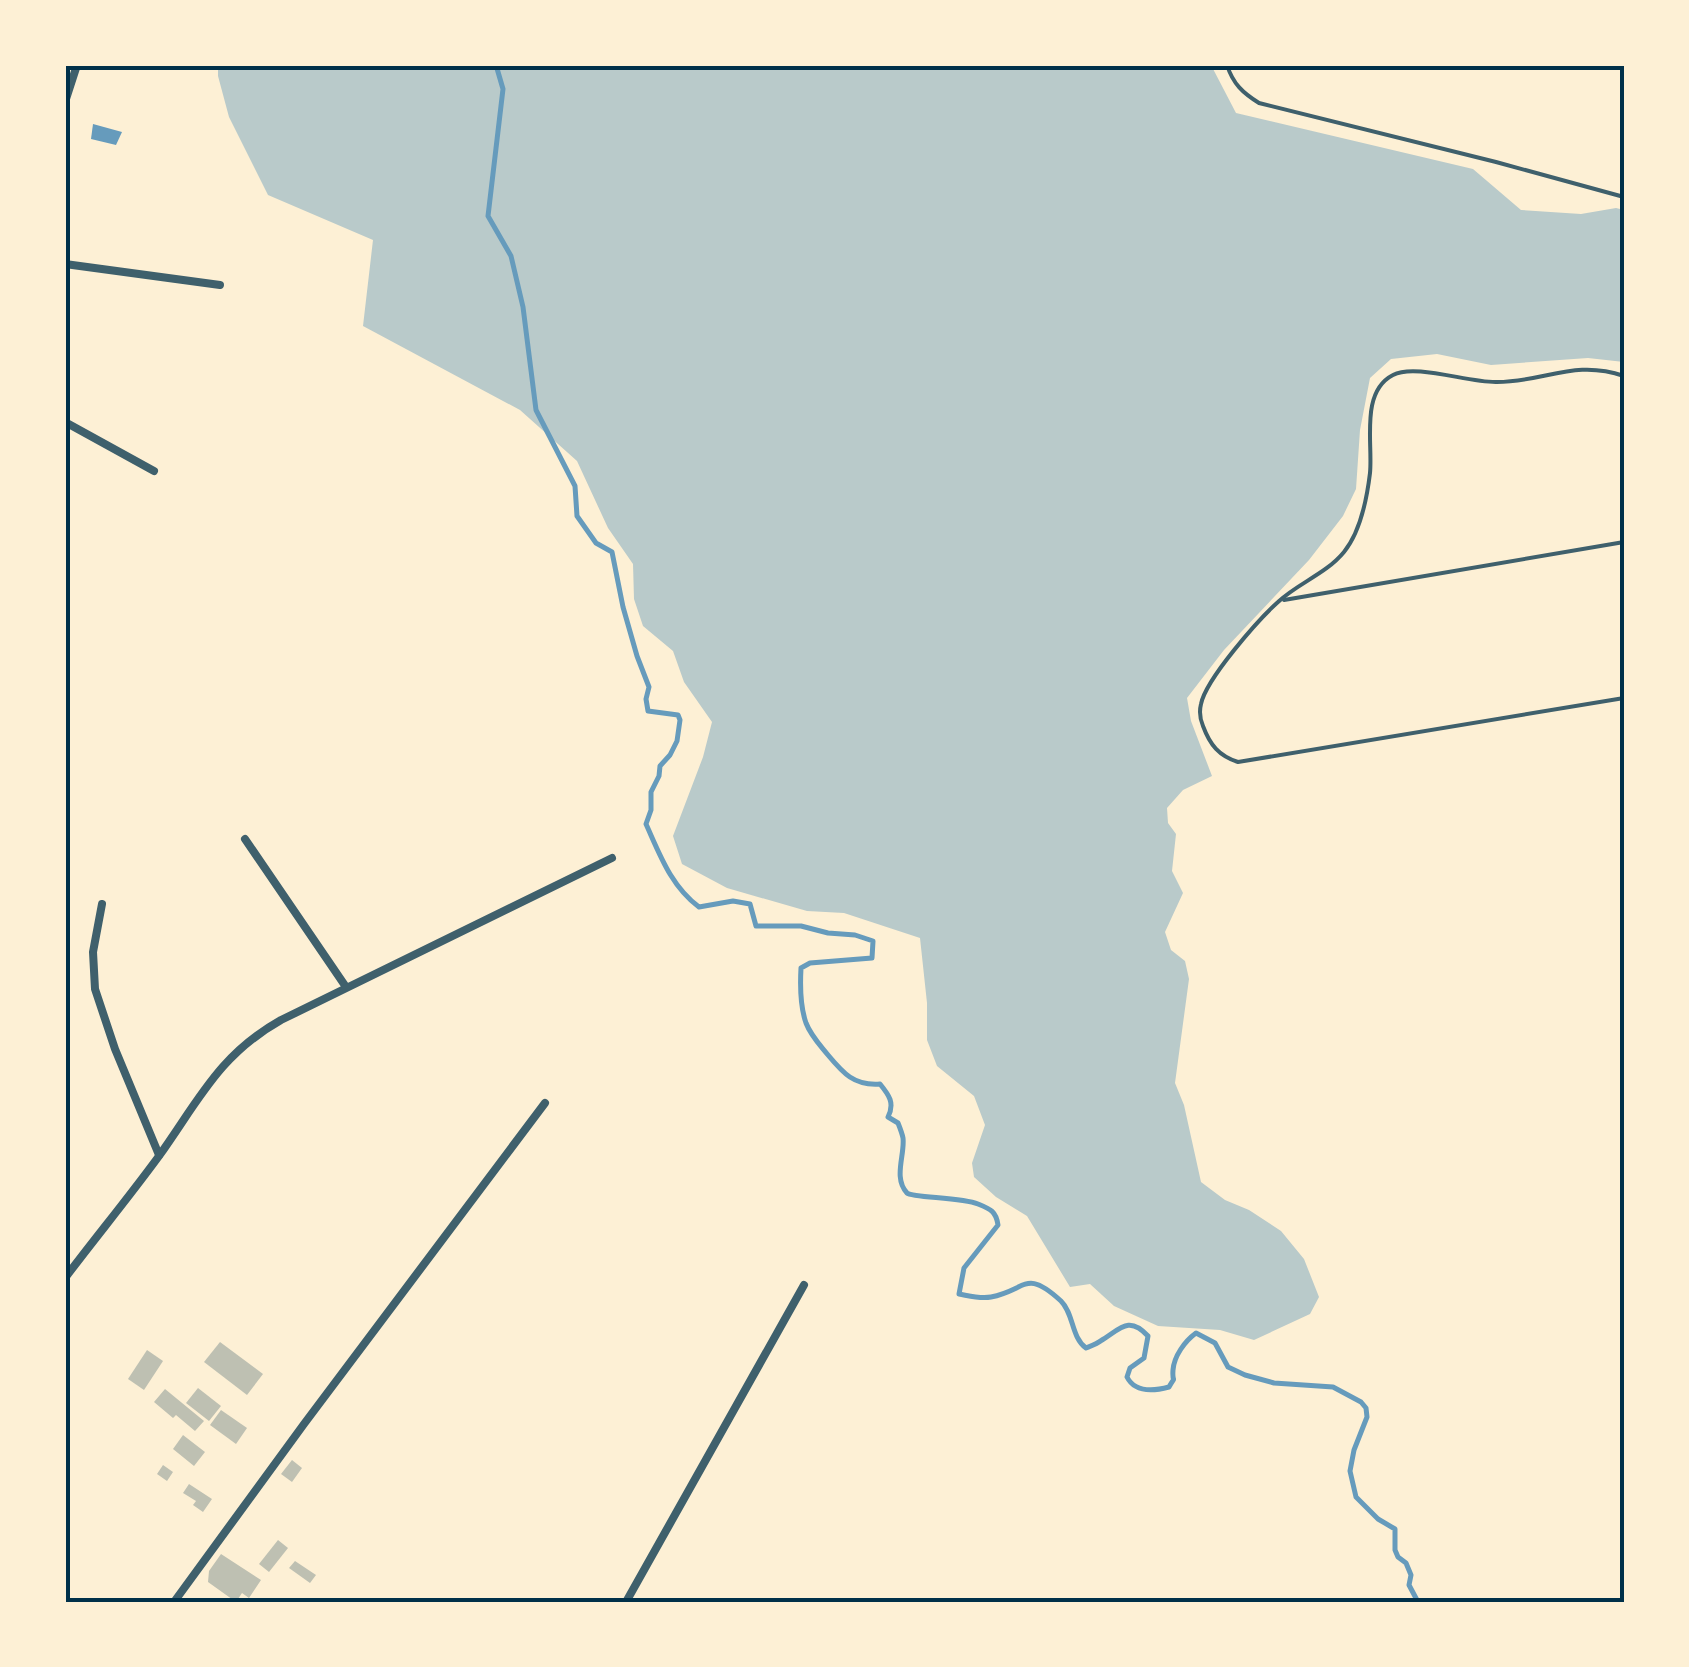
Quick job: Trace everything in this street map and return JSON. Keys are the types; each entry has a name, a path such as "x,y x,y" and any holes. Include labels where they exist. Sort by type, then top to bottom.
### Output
{"street":[{"path":"65,102 77,65"},
{"path":"65,264 220,285"},
{"path":"65,422 154,471"},
{"path":"245,839 346,987"},
{"path":"65,1278 160,1155 214,1076 244,1044 346,987 612,858"},
{"path":"102,904 93,952 96,990 109,1033 160,1155"},
{"path":"174,1602 545,1103"},
{"path":"626,1602 804,1284"}],"lane":[{"path":"1228,65 1234,84 1259,104 1624,198"},
{"path":"1624,376 1586,368 1500,382 1462,380 1415,370 1394,374 1378,386 1372,408 1370,472 1354,536 1327,568 1278,601 1226,660 1206,689 1200,719 1216,751 1238,762 1624,698"},
{"path":"1278,601 1624,542"}],"shaded area":[{"path":"218,65 1211,65 1236,113 1473,169 1521,210 1581,214 1624,210 1624,362 1588,358 1491,365 1437,354 1391,359 1370,378 1360,430 1356,489 1343,516 1309,560 1224,650 1187,698 1191,721 1212,776 1183,790 1167,808 1168,823 1176,834 1172,871 1183,893 1165,932 1171,950 1185,961 1189,979 1175,1083 1184,1105 1201,1182 1281,1231 1304,1259 1319,1297 1310,1314 1254,1340 1220,1330 1158,1326 1114,1306 1090,1284 1070,1287 1027,1216 996,1197 974,1177 972,1163 985,1125 974,1096 937,1066 927,1040 920,938 844,913 807,911 727,888 682,864 673,836 712,722 684,682 673,651 643,626 634,599 633,564 608,528 577,461 520,410 363,326 373,240 268,195 229,117"}],"water":[{"path":"93,124 122,132 116,145 91,139"}],"building":[{"path":"220,1342 263,1374 247,1395 204,1362"},
{"path":"147,1350 163,1361 144,1390 128,1379"},
{"path":"198,1388 221,1406 209,1421 186,1403"},
{"path":"165,1389 204,1421 195,1431 154,1402"},
{"path":"221,1410 247,1428 236,1444 210,1425"},
{"path":"183,1435 205,1452 194,1466 173,1449"},
{"path":"292,1460 302,1468 292,1482 281,1474"},
{"path":"163,1465 173,1472 167,1481 157,1474"},
{"path":"189,1484 212,1499 203,1512 193,1505 196,1501 183,1493"},
{"path":"278,1540 288,1548 269,1572 259,1564"},
{"path":"221,1554 261,1580 249,1598 242,1593 236,1602 208,1582 209,1571"},
{"path":"295,1561 316,1575 310,1583 289,1568"}],"waterway":[{"path":"496,65 503,89 488,216 511,256 523,307 536,410 575,486 577,516 596,543 612,552 623,607 649,687 648,711 678,715 680,720 677,741 660,766 651,792 646,824 667,869 699,907 733,901 750,904 756,926 801,926 873,941 872,958 810,963 801,968 804,1016 813,1036 844,1073 863,1083 880,1084 888,1096 888,1117 898,1123 903,1138 900,1173 907,1193 970,1202 989,1209 996,1217 998,1225 964,1268 959,1294 987,1298 1026,1284 1040,1285 1065,1306 1086,1348 1125,1326 1135,1326 1148,1336 1144,1358 1130,1368 1127,1377 1140,1388 1169,1387 1178,1354 1196,1333 1215,1343 1228,1367 1245,1375 1274,1383 1333,1387 1361,1402 1367,1417 1350,1471 1356,1497 1378,1519 1395,1529 1395,1550 1406,1563 1411,1575 1409,1585 1418,1602"}]}
